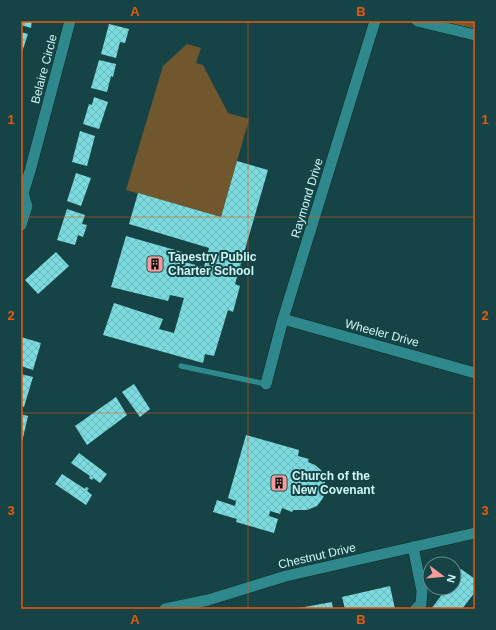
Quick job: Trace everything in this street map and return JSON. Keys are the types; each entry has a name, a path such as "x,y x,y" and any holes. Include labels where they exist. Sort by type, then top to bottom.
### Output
{"street":[{"name":"Belaire Circle","path":"21,224 27,206 22,194 70,21"},
{"name":"Raymond Drive","path":"266,384 283,319 374,21"},
{"path":"417,21 475,35"},
{"name":"Wheeler Drive","path":"283,319 475,373"},
{"name":"Chestnut Drive","path":"166,609 208,600 286,576 475,533"},
{"path":"413,547 422,591 420,604 416,609"}],"lane":[{"path":"181,366 266,384"}],"green space":[{"path":"423,21 475,21 475,33"},
{"path":"187,44 201,48 196,63 203,65 228,113 249,119 221,217 126,190 163,66"}],"building":[{"path":"21,21 32,21 31,28 21,25"},
{"path":"109,24 129,29 125,43 120,42 116,58 101,54"},
{"path":"21,32 28,34 21,55"},
{"path":"99,60 116,64 107,92 91,88"},
{"path":"94,97 108,102 99,129 83,124 89,104 92,105"},
{"path":"80,131 95,136 87,166 72,162"},
{"name":"Tapestry Public Charter School","path":"237,161 268,170 235,284 240,286 233,312 228,310 214,356 205,354 203,363 103,335 114,303 163,319 159,329 174,333 184,298 170,295 168,301 111,287 126,236 182,252 180,261 204,267 209,248 129,224 138,193 221,217"},
{"path":"76,173 91,178 81,206 67,201"},
{"path":"67,209 85,215 82,224 87,225 83,237 78,235 75,245 57,240"},
{"path":"56,252 69,266 38,294 25,280"},
{"path":"21,337 41,343 33,370 21,366"},
{"path":"21,374 33,377 24,407 21,406"},
{"path":"134,384 150,409 140,417 122,392"},
{"path":"116,397 127,415 87,445 75,426"},
{"path":"21,414 28,416 22,442 21,442"},
{"name":"Church of the New Covenant","path":"246,435 299,450 298,456 309,459 308,462 321,470 324,477 326,488 323,498 317,506 307,510 293,510 292,512 282,508 280,514 270,511 269,516 278,519 274,533 236,522 237,519 213,512 217,500 235,506 236,501 228,498"},
{"path":"79,453 107,474 100,483 93,478 92,480 89,478 90,476 71,463"},
{"path":"62,474 85,489 86,487 89,488 87,491 92,495 86,505 55,484"},
{"path":"462,570 475,579 475,592 462,609 431,609 441,596 462,596"},
{"path":"390,586 395,609 345,609 342,597"},
{"path":"332,602 333,609 299,609 299,608"}],"place":[{"name":"Tapestry Public Charter School","path":"155,264"},
{"name":"Church of the New Covenant","path":"279,483"}]}
